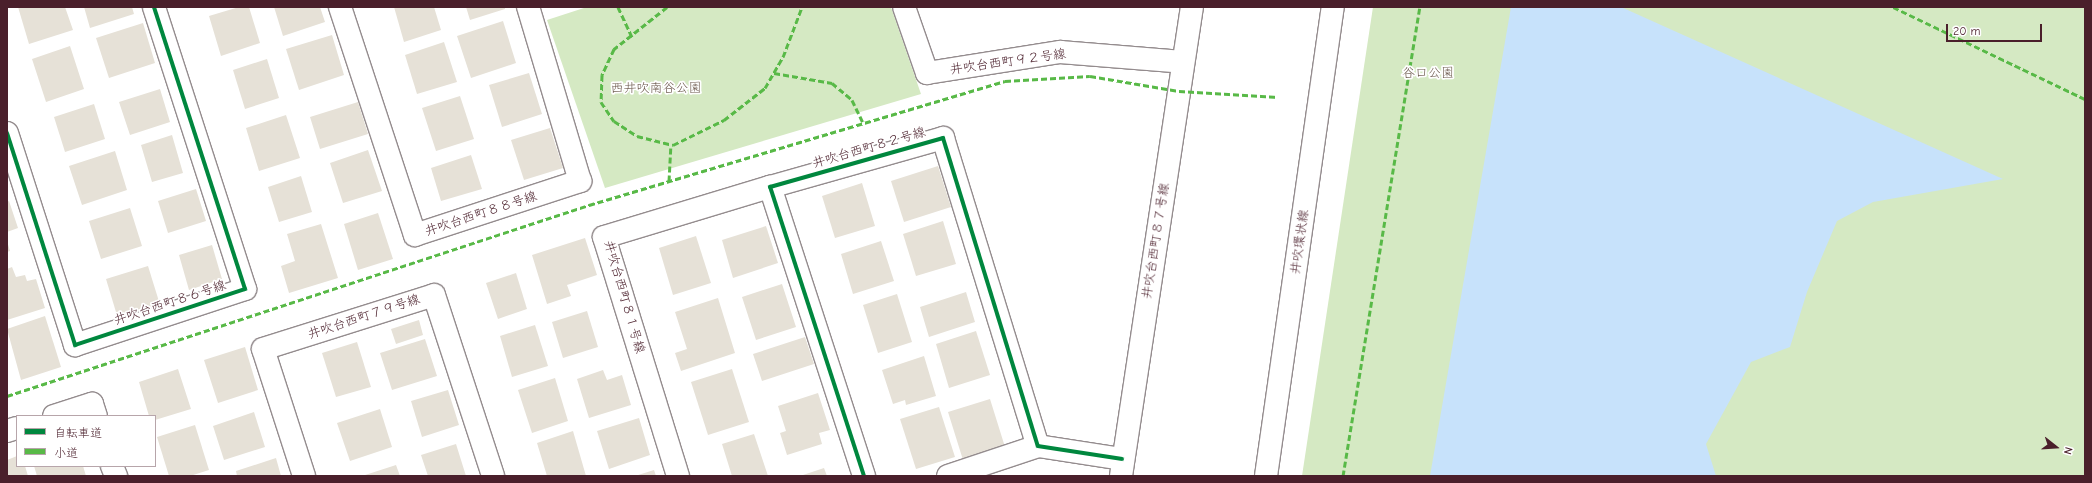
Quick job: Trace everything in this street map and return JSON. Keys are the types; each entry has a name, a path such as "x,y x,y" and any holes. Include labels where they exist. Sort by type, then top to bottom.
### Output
{"street":[{"name":"井吹台西町８６号線","path":"7,134 74,345 245,289 154,7"},
{"name":"井吹台西町８８号線","path":"340,7 415,235 580,181 528,7"},
{"name":"井吹台西町９２号線","path":"904,7 928,74 1060,52 1183,62"},
{"name":"井吹台西町８７号線","path":"1121,467 1192,7"},
{"name":"井吹環状線","path":"1266,476 1333,7"},
{"name":"井吹台西町８２号線","path":"770,187 943,138 1038,446"},
{"path":"770,187 864,476"},
{"name":"井吹台西町８１号線","path":"678,476 604,237 770,187"},
{"name":"井吹台西町７９号線","path":"304,476 263,349 434,295 493,476"},
{"path":"57,415 92,404 96,415"},
{"path":"948,476 1038,446 1121,467"}],"green space":[{"name":"西井吹南谷公園","path":"587,7 891,7 921,94 605,188 547,20"},
{"name":"谷口公園","path":"1373,7 2085,7 2085,476 1302,476"}],"water":[{"path":"1511,7 1621,7 2003,179 1873,202 1837,221 1807,292 1790,347 1751,362 1706,444 1716,476 1430,476"}],"building":[{"path":"18,7 65,7 73,30 29,44"},
{"path":"84,7 132,7 134,14 90,28"},
{"path":"239,7 249,7 260,43 221,56 209,16"},
{"path":"274,7 320,7 325,22 283,36"},
{"path":"394,7 434,7 441,30 404,42"},
{"path":"466,7 505,7 505,9 470,20"},
{"path":"503,21 516,63 471,78 457,36"},
{"path":"143,23 155,63 109,78 96,38"},
{"path":"332,35 344,75 299,90 286,49"},
{"path":"444,42 457,82 417,94 405,55"},
{"path":"70,46 84,89 46,102 32,59"},
{"path":"267,59 279,98 245,109 233,70"},
{"path":"529,73 542,114 502,127 489,85"},
{"path":"160,89 170,122 130,135 119,102"},
{"path":"460,96 474,139 436,151 422,108"},
{"path":"358,102 368,134 320,149 310,117"},
{"path":"94,104 105,139 65,152 54,117"},
{"path":"286,115 300,158 259,171 246,128"},
{"path":"550,128 563,168 524,180 511,140"},
{"path":"172,135 183,173 152,182 141,145"},
{"path":"368,150 382,191 343,203 330,163"},
{"path":"115,151 127,190 82,205 69,166"},
{"path":"471,155 482,189 441,201 431,168"},
{"path":"938,166 951,207 904,222 891,181"},
{"path":"301,176 312,212 279,222 268,187"},
{"path":"862,183 875,226 835,238 822,196"},
{"path":"196,189 206,221 168,233 158,201"},
{"path":"9,201 18,228 7,232 7,202"},
{"path":"130,208 142,246 101,259 89,221"},
{"path":"378,213 393,259 358,270 344,224"},
{"path":"943,221 956,264 916,276 903,234"},
{"path":"321,224 338,278 289,293 281,266 295,261 287,234"},
{"path":"766,226 778,263 733,278 722,240"},
{"path":"696,236 711,283 673,295 659,248"},
{"path":"585,238 597,275 567,285 571,296 547,304 532,255"},
{"path":"7,241 10,251 7,252"},
{"path":"881,241 894,281 853,294 841,254"},
{"path":"212,245 222,279 189,290 179,255"},
{"path":"148,266 161,308 119,322 106,279"},
{"path":"12,267 16,277 25,275 27,281 36,279 45,308 7,320 7,269"},
{"path":"516,273 527,309 498,319 486,283"},
{"path":"782,284 796,327 756,340 742,297"},
{"path":"966,292 975,322 929,337 920,307"},
{"path":"897,294 912,342 878,353 863,305"},
{"path":"718,298 735,353 681,371 675,353 687,349 675,312"},
{"path":"587,311 598,347 563,358 552,322"},
{"path":"45,316 61,367 21,380 7,329"},
{"path":"419,320 423,335 396,344 391,329"},
{"path":"535,325 548,366 512,377 500,336"},
{"path":"976,331 990,375 949,388 936,344"},
{"path":"805,337 814,364 762,381 753,354"},
{"path":"425,339 437,376 392,390 380,353"},
{"path":"357,342 371,387 336,397 322,353"},
{"path":"245,347 258,390 218,403 204,360"},
{"path":"924,356 936,396 906,405 905,400 893,404 882,370"},
{"path":"178,369 191,409 156,420 156,415 149,415 139,382"},
{"path":"732,369 749,422 708,435 691,382"},
{"path":"603,370 607,380 622,375 631,405 589,418 577,379"},
{"path":"555,378 568,421 532,433 518,390"},
{"path":"448,390 459,425 422,437 411,401"},
{"path":"818,393 830,430 819,433 822,444 787,455 780,433 786,431 778,406"},
{"path":"990,399 1005,447 963,460 948,412"},
{"path":"939,407 955,457 916,469 900,419"},
{"path":"380,409 392,447 350,461 337,423"},
{"path":"254,412 265,447 224,460 213,426"},
{"path":"639,418 650,455 609,469 597,431"},
{"path":"195,425 209,470 190,476 169,476 157,437"},
{"path":"573,431 586,476 547,476 537,443"},
{"path":"754,434 768,476 732,476 722,444"},
{"path":"456,444 466,476 428,476 421,455"},
{"path":"16,456 16,467 25,467 28,476 7,476 7,460"},
{"path":"276,458 281,476 237,476 236,471"},
{"path":"396,465 400,476 362,476"},
{"path":"34,467 83,467 86,476 37,476"},
{"path":"824,468 827,476 800,476"},
{"path":"654,470 656,476 635,476"}],"marked path":[{"path":"618,7 632,37"},
{"path":"667,7 614,49 602,75 601,102 614,121 637,136 673,145 724,120 765,88 783,57 802,7"},
{"path":"1343,476 1420,7"},
{"path":"1893,7 2085,99"},
{"path":"774,73 832,83 852,100 863,123"},
{"path":"7,396 589,205 1005,81 1090,76 1179,91 1278,97"},
{"path":"669,181 671,145"}],"cycle path":[{"path":"7,133 75,345 245,289 154,7"},
{"path":"864,476 770,187 943,138 1038,446 1122,459"}]}
